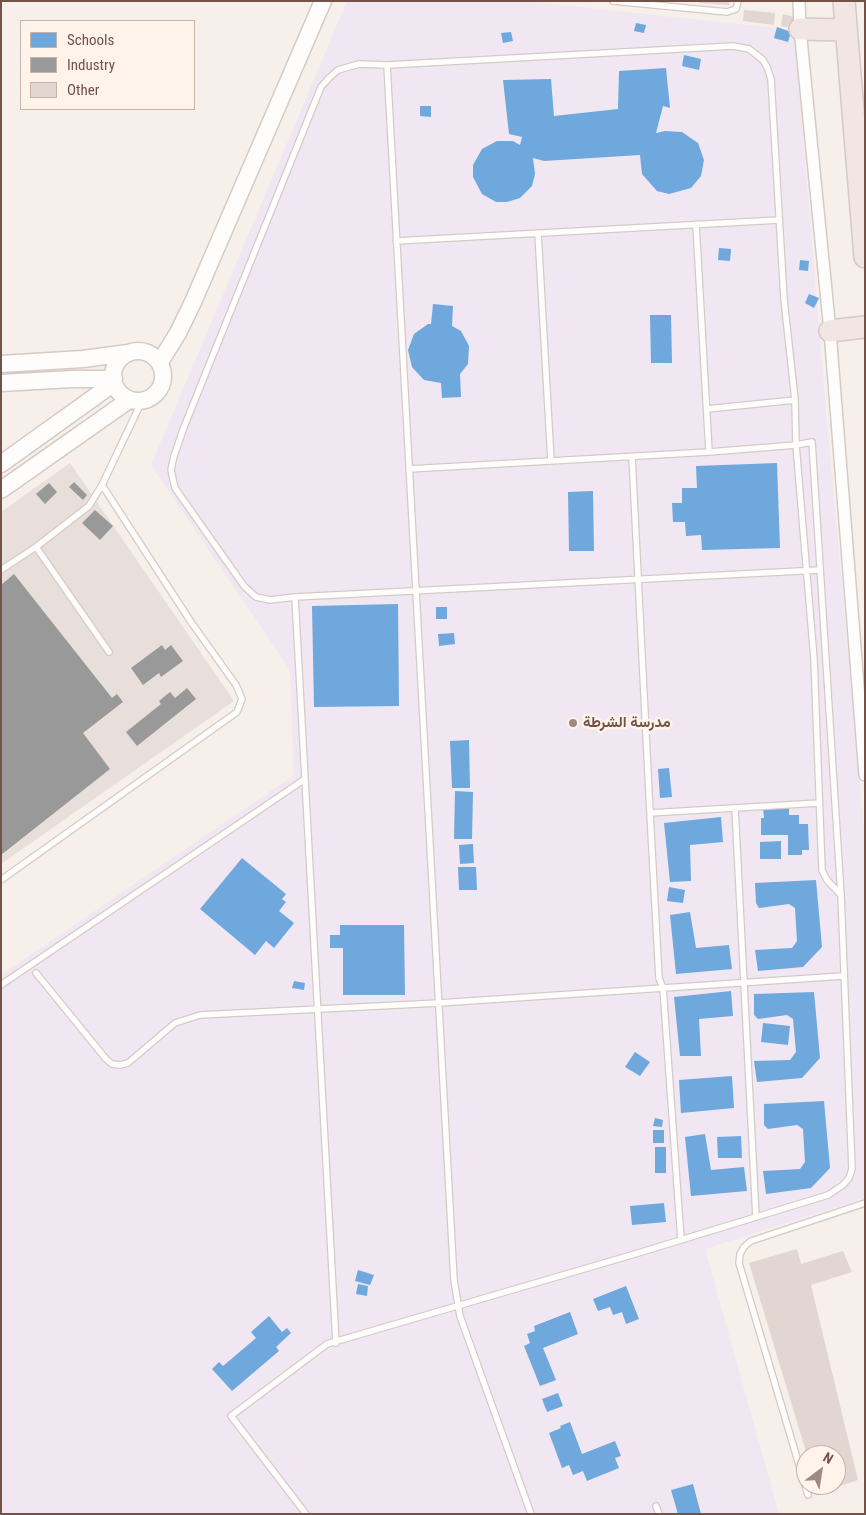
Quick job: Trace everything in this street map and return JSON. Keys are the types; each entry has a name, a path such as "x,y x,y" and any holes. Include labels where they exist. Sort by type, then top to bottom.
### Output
{"highway":[{"path":"844,1 865,257"},
{"path":"800,29 845,30"},
{"path":"830,331 865,327"}],"street":[{"path":"160,362 178,333 193,302 323,1"},
{"path":"799,1 800,29 830,331 865,775"},
{"path":"1,364 90,358 134,351 144,351 160,362 164,376 160,390 149,399 136,400 122,395 114,381 114,369 117,363 128,353"},
{"path":"1,383 72,379 114,381"},
{"path":"1,464 114,381"},
{"path":"1,490 136,400"}],"lane":[{"path":"613,1 727,12 736,9 738,1"},
{"path":"820,570 806,571 639,579 295,597 270,600 256,597 244,586 175,488 171,470 188,418 321,87 329,78 338,70 359,64 387,65 733,46 749,49 763,60 772,79 784,299 794,400 796,445 806,571 814,659 822,870 827,880 841,895"},
{"path":"387,65 454,1280 460,1316 531,1514"},
{"path":"396,241 780,220"},
{"path":"696,224 709,452"},
{"path":"538,233 551,461"},
{"path":"1,570 36,547 89,506 102,485 136,400"},
{"path":"707,409 794,400"},
{"path":"306,1514 231,1416 327,1344 828,1195 843,1185 849,1178 852,1169 841,895 812,442 709,452 409,469"},
{"path":"632,457 659,978 663,988 681,1240"},
{"path":"1,880 237,712 242,699 236,685 190,622 102,485"},
{"path":"36,547 109,652"},
{"path":"295,597 336,1342"},
{"path":"1,985 305,778"},
{"path":"650,813 819,803"},
{"path":"735,808 756,1216"},
{"path":"36,974 106,1059 112,1064 120,1065 128,1063 175,1023 200,1015 439,1003 843,976"},
{"path":"796,1455 739,1263 740,1254 751,1241 865,1203"},
{"path":"656,1506 658,1514"}],"shaded area":[{"name":"مدرسة الشرطة","path":"347,1 523,1 794,30 865,841 865,1198 705,1249 779,1514 1,1514 1,975 294,775 290,670 151,465"},
{"path":"70,463 234,701 1,864 1,512"}],"building: Schools":[{"path":"636,23 646,25 644,33 634,31"},
{"path":"777,27 791,32 788,42 774,38"},
{"path":"511,32 513,41 503,43 501,33"},
{"path":"684,55 701,59 699,70 682,66"},
{"path":"666,68 670,108 663,106 656,133 665,131 682,132 698,143 704,160 701,176 691,188 669,194 657,191 642,174 640,155 544,161 533,158 535,174 532,186 520,198 507,202 496,202 482,194 473,177 473,165 482,149 497,141 513,141 520,145 522,137 509,134 503,80 551,79 554,116 618,109 619,71"},
{"path":"420,106 431,106 431,117 420,116"},
{"path":"719,248 731,249 730,261 718,260"},
{"path":"800,260 809,261 808,271 799,270"},
{"path":"809,294 819,298 814,308 805,303"},
{"path":"433,304 453,306 452,326 461,331 469,346 468,364 460,374 461,397 442,398 441,383 424,380 412,367 408,350 414,334 428,324 431,324"},
{"path":"650,315 671,315 672,363 651,363"},
{"path":"777,463 780,548 702,550 701,535 686,536 685,522 673,522 672,503 682,503 682,488 697,488 696,466"},
{"path":"593,491 594,551 569,551 568,492"},
{"path":"398,604 399,706 314,707 312,606"},
{"path":"436,607 447,607 447,619 436,619"},
{"path":"454,633 455,644 439,646 438,634"},
{"path":"469,740 470,788 452,788 450,741"},
{"path":"669,768 672,797 660,798 658,769"},
{"path":"455,791 473,792 472,839 454,839"},
{"path":"789,807 789,815 799,815 799,824 808,824 809,850 802,850 802,855 788,855 788,835 761,835 761,818 764,818 763,808"},
{"path":"721,817 723,842 690,845 691,881 670,882 664,823"},
{"path":"781,841 781,859 760,859 760,842"},
{"path":"473,844 474,863 460,864 459,845"},
{"path":"242,858 286,894 282,899 286,902 279,911 294,923 274,948 266,941 255,955 200,909"},
{"path":"458,867 476,867 477,890 459,890"},
{"path":"816,880 822,947 803,967 758,971 755,950 792,948 797,941 795,908 789,904 759,908 756,903 755,883"},
{"path":"669,887 685,890 683,903 667,901"},
{"path":"690,912 696,948 729,945 732,969 676,974 670,915"},
{"path":"340,925 404,925 405,995 343,995 343,948 330,948 330,935 340,935"},
{"path":"294,981 305,983 304,990 292,988"},
{"path":"731,991 733,1016 699,1019 701,1056 680,1056 674,997"},
{"path":"814,992 820,1058 802,1078 757,1082 754,1061 790,1060 796,1052 793,1019 787,1015 758,1019 754,1015 754,994"},
{"path":"763,1023 790,1026 788,1045 761,1042"},
{"path":"635,1052 650,1062 640,1076 625,1067"},
{"path":"732,1076 734,1108 681,1113 679,1080"},
{"path":"824,1101 830,1168 811,1188 766,1194 763,1171 800,1169 805,1162 803,1129 797,1125 768,1129 764,1125 764,1104"},
{"path":"655,1118 663,1120 662,1127 653,1126"},
{"path":"653,1130 664,1130 664,1143 653,1143"},
{"path":"705,1134 711,1170 744,1167 747,1191 691,1196 685,1137"},
{"path":"741,1136 742,1158 718,1158 717,1137"},
{"path":"655,1147 666,1147 666,1173 655,1173"},
{"path":"664,1203 666,1222 632,1225 630,1206"},
{"path":"358,1270 374,1275 370,1285 355,1281"},
{"path":"358,1284 368,1286 367,1296 356,1294"},
{"path":"626,1286 639,1319 626,1324 622,1312 613,1315 610,1307 598,1311 593,1299"},
{"path":"570,1312 578,1334 543,1348 556,1380 540,1386 524,1346 530,1343 527,1334 535,1331 534,1326"},
{"path":"269,1316 282,1332 287,1328 291,1333 276,1347 279,1351 232,1391 212,1369 219,1362 223,1366 256,1338 251,1332"},
{"path":"558,1393 563,1406 547,1412 542,1399"},
{"path":"570,1422 582,1454 615,1441 621,1456 615,1458 619,1468 587,1481 583,1471 573,1475 569,1465 562,1468 549,1433"},
{"path":"693,1484 701,1514 678,1514 671,1490"}],"building: Industry":[{"path":"74,482 87,495 83,500 69,487"},
{"path":"49,483 57,492 45,504 36,494"},
{"path":"95,510 113,526 100,540 82,523"},
{"path":"14,574 112,698 117,694 123,702 83,733 110,769 1,855 1,585"},
{"path":"162,645 165,650 171,645 183,661 161,677 159,673 143,685 131,668"},
{"path":"187,688 196,699 137,746 126,732 161,704 159,701 170,692 175,698"}],"building: Other":[{"path":"699,1 729,1 729,5 699,3"},
{"path":"744,10 775,13 774,25 743,21"},
{"path":"783,14 794,17 791,28 781,26"},
{"path":"797,1249 801,1264 843,1251 852,1272 811,1285 858,1480 846,1484 846,1445 804,1445 749,1263"}],"place":[{"name":"مدرسة الشرطة","path":"573,723"}]}
